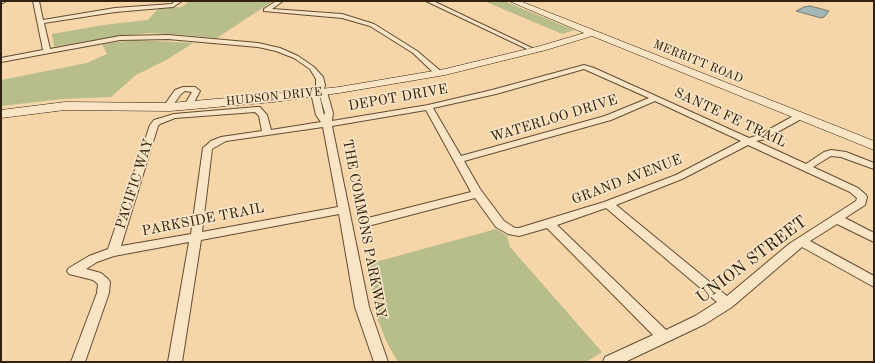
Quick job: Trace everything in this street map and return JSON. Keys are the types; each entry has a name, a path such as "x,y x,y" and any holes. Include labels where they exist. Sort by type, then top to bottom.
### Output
{"street":[{"path":"36,1 46,52"},
{"path":"40,22 115,10 173,5 179,1"},
{"path":"280,1 266,10 342,16 372,24 415,52 438,71"},
{"path":"429,1 529,48"},
{"name":"MERRITT ROAD","path":"513,1 874,146"},
{"name":"HUDSON DRIVE","path":"438,71 589,32"},
{"name":"HUDSON DRIVE","path":"1,114 65,106 168,106 320,91 438,71 543,48 589,32"},
{"name":"THE COMMONS PARKWAY","path":"1,60 120,38 168,37 278,49 296,57 312,68 320,79 322,85 320,91 320,115 327,124 362,307 381,362"},
{"name":"SANTE FE TRAIL","path":"584,67 592,69 656,98 854,190 862,197"},
{"name":"DEPOT DRIVE","path":"196,236 208,148 214,143 224,139 327,124 428,106 493,92 584,67"},
{"name":"WATERLOO DRIVE","path":"458,160 572,130 608,118 656,98"},
{"name":"HUDSON DRIVE","path":"1,111 62,103 168,106"},
{"path":"368,222 477,194 428,106"},
{"name":"PACIFIC WAY","path":"113,252 154,125 162,119 174,116 257,109 263,115 267,132"},
{"name":"GRAND AVENUE","path":"477,194 500,224 512,231 526,231 608,204 679,177 748,141 762,137 796,115"},
{"path":"806,168 827,154 831,153 843,154 874,166"},
{"name":"UNION STREET","path":"610,362 700,320 726,304 752,283 783,254 861,203 862,197"},
{"path":"608,204 726,304"},
{"name":"PARKSIDE TRAIL","path":"78,362 103,293 104,282 97,276 73,271 93,259 113,252 343,210"},
{"path":"836,219 874,238"},
{"path":"549,224 664,337"},
{"path":"175,362 196,236"},
{"path":"801,242 874,282"}],"green space":[{"path":"189,1 273,1 217,38 148,33 119,36 54,47 52,34 103,25 148,20 159,8 182,7"},
{"path":"484,1 504,1 574,30 562,34"},
{"path":"135,40 193,43 168,59 136,75 111,97 63,99 1,106 1,80 87,63 107,54 102,44"},
{"path":"496,229 507,236 510,247 602,352 586,362 398,362 387,343 376,315 368,264"}],"shaded area":[{"path":"810,6 829,11 824,17 821,18 796,11"}]}
